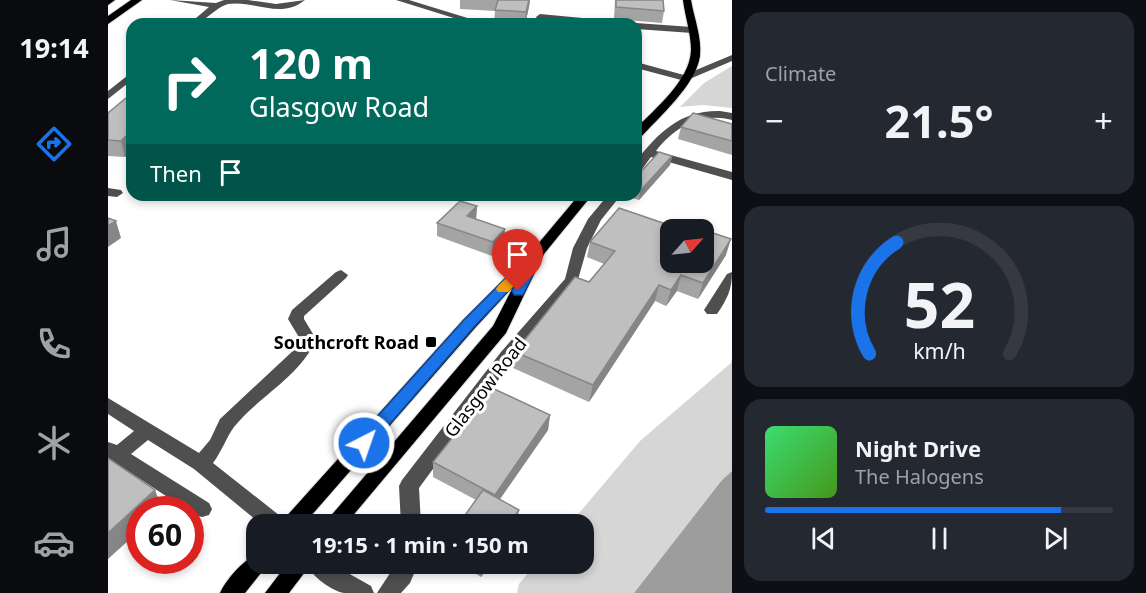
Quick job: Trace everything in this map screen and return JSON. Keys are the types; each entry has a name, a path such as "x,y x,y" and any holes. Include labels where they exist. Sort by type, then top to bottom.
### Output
{"highway":[{"path":"108,21 137,0"}],"main road":[{"path":"642,123 685,78 693,64 695,54 687,0"},
{"name":"Glasgow Road","path":"301,514 469,324 537,255 581,201"},
{"name":"Glasgow Road","path":"342,514 500,328 537,255"},
{"path":"231,593 248,574"},
{"path":"276,593 292,574"}],"street":[{"path":"174,0 220,6"},
{"path":"201,18 230,0 286,5 301,0"},
{"path":"399,0 413,2 462,18"},
{"path":"540,17 551,18"},
{"path":"642,26 692,30"},
{"path":"642,67 685,78 732,58"},
{"path":"108,96 126,83"},
{"path":"642,162 673,125 683,120 718,114 732,117"},
{"path":"649,153 732,176"},
{"name":"Glasgow Road","path":"410,514 409,486 507,356 572,280 580,248 595,219 613,203"},
{"path":"201,464 217,444 226,424 303,351 308,339 296,319 297,314 341,275"},
{"path":"712,310 732,277"},
{"path":"108,405 201,464 263,514"},
{"path":"147,430 113,452 182,496"},
{"path":"330,574 363,593"},
{"path":"388,593 403,574"}],"shaded area":[{"path":"732,66 732,108 703,105 680,107 704,83"},
{"path":"732,358 732,471 722,480 634,593 517,593 519,584 528,574 594,574 594,514 578,514 640,441 731,363"},
{"path":"732,471 732,593 634,593 722,480"}],"building":[{"path":"498,0 529,0 526,12 495,10"},
{"path":"616,0 663,0 664,11 616,7"},
{"path":"126,98 126,136 121,141 108,140 108,113"},
{"path":"693,113 732,124 732,141 681,127"},
{"path":"659,152 672,156 642,189 642,170"},
{"path":"460,201 477,206 467,216 505,229 493,242 437,223"},
{"path":"619,208 660,222 660,273 709,273 703,283 681,275 671,290 659,285 593,385 515,352 575,277 589,282 615,251 590,242"},
{"path":"108,218 116,221 108,226"},
{"path":"714,233 731,239 714,266"},
{"path":"492,388 550,415 495,495 433,462"},
{"path":"108,458 155,490 148,496 126,496 126,517 108,533"},
{"path":"483,490 519,510 516,514 466,514"}],"slow traffic":[{"path":"503,289 537,255 532,265"}],"place":[{"name":"Southcroft Road","path":"431,342"}],"route":[{"path":"364,443 469,324 537,255 518,291"}]}
